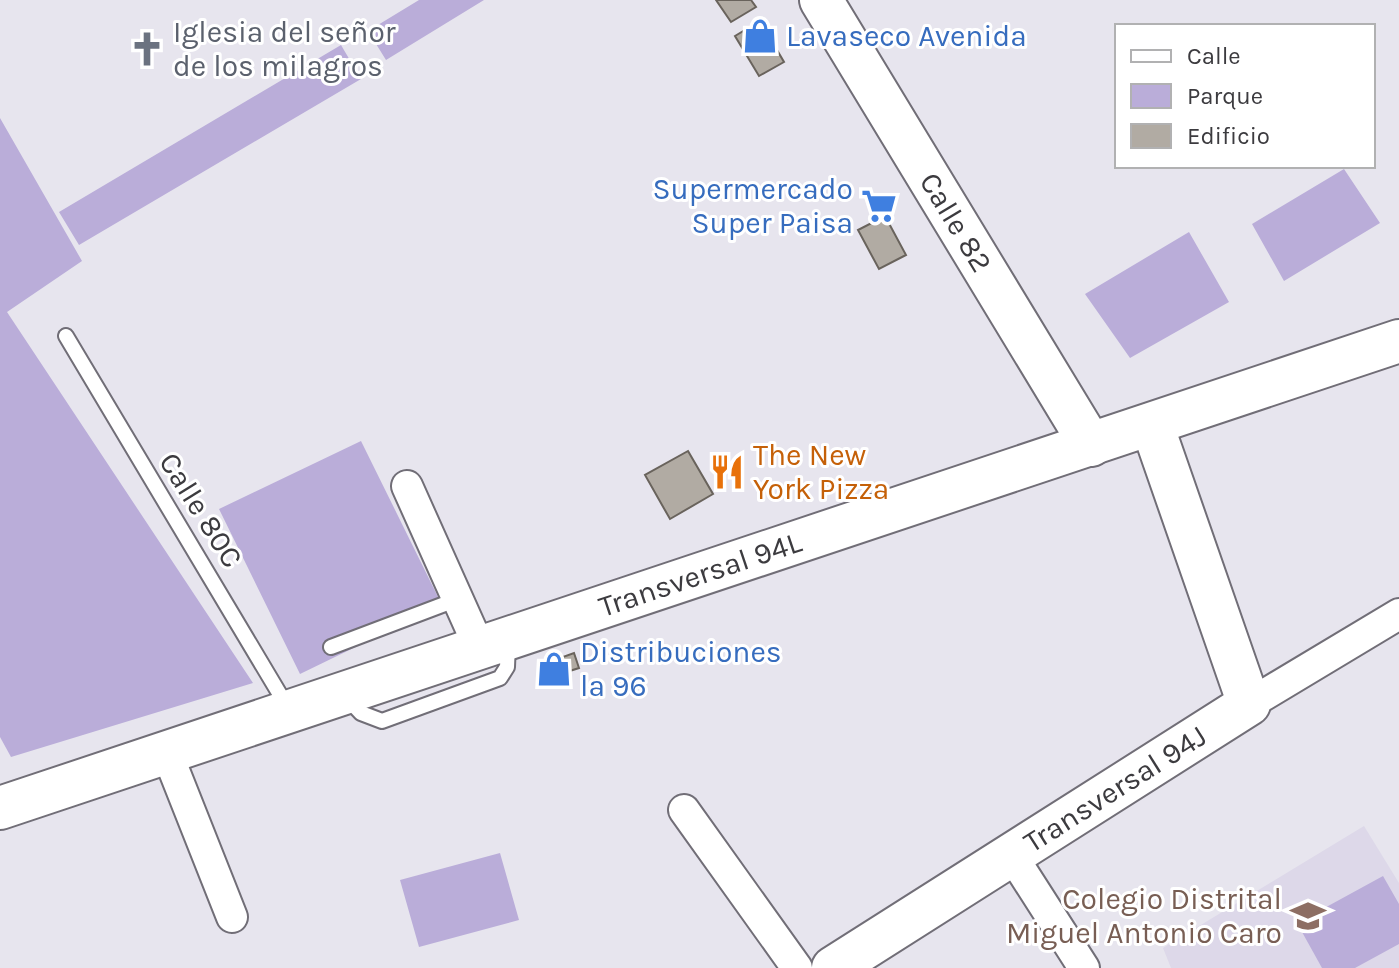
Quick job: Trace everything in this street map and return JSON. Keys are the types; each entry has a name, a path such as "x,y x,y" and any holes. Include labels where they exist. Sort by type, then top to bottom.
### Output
{"main road":[{"name":"Calle 82","path":"821,0 1091,445"},
{"name":"Transversal 94L","path":"0,808 1399,341"},
{"path":"1152,425 1249,704"},
{"name":"Transversal 94J","path":"833,968 1249,704"}],"street":[{"path":"407,486 459,599 494,644"},
{"name":"Transversal 94J","path":"1249,704 1399,614"},
{"path":"167,753 232,917"},
{"path":"684,810 797,968"},
{"path":"1011,854 1084,968"}],"lane":[{"name":"Calle 80C","path":"66,336 291,712"},
{"path":"331,647 459,599"}],"shaded area":[{"name":"Colegio Distrital Miguel Antonio Caro","path":"1364,826 1399,883 1399,968 1171,968 1163,948"}],"green space":[{"path":"419,0 484,0 386,60 368,31"},
{"path":"341,45 361,79 79,245 59,212"},
{"path":"0,118 82,261 7,312 253,683 11,757 0,737"},
{"path":"1344,169 1380,223 1284,281 1252,224"},
{"path":"1189,232 1229,302 1130,358 1085,294"},
{"path":"361,441 442,605 300,674 219,509"},
{"path":"500,853 519,920 419,947 400,880"},
{"path":"1383,876 1399,904 1399,944 1355,968 1322,968 1297,923"}],"building":[{"path":"716,0 751,0 756,7 731,22"},
{"path":"760,21 784,62 759,76 735,36"},
{"path":"885,216 906,255 879,269 858,230"},
{"path":"688,451 713,494 670,519 645,475"},
{"path":"574,653 579,668 551,677 546,663"}],"place":[{"name":"Lavaseco Avenida","path":"760,36"},
{"name":"Iglesia del señor de los milagros","path":"147,49"},
{"name":"Supermercado Super Paisa","path":"879,206"},
{"name":"The New York Pizza","path":"727,472"},
{"name":"Distribuciones la 96","path":"554,669"},
{"name":"Colegio Distrital Miguel Antonio Caro","path":"1308,916"}]}
